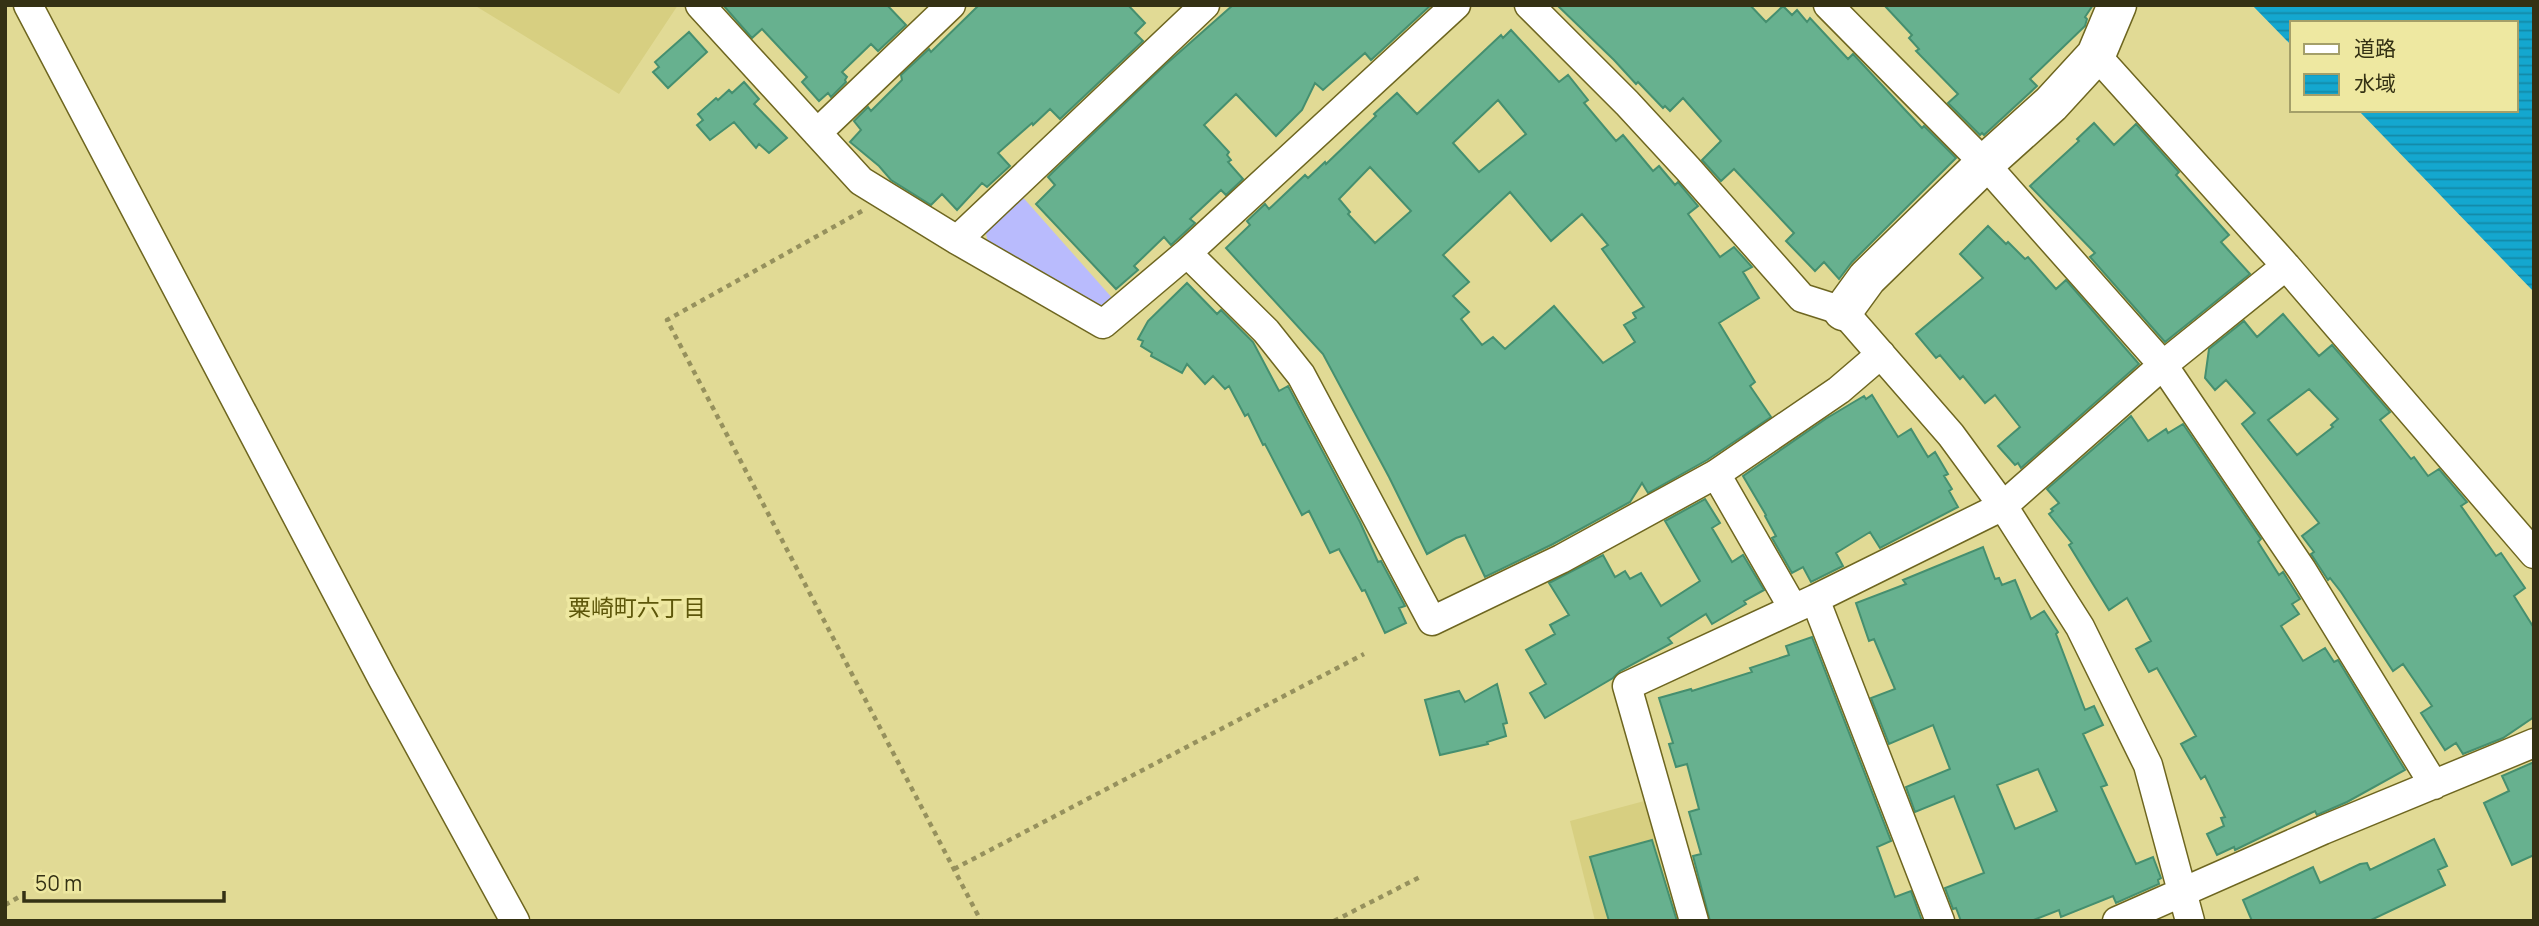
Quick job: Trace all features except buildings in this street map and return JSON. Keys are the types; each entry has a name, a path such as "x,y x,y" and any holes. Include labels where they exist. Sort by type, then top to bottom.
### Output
{"street":[{"path":"28,5 382,678 514,921"},
{"path":"700,5 861,181 1103,324 1187,253 1456,5"},
{"path":"817,133 951,5"},
{"path":"957,240 1205,5"},
{"path":"1529,5 1688,169 1802,299 1843,311 1951,435 2003,506 2081,627 2148,765 2190,921"},
{"path":"1828,5 1985,164 2163,365 2302,570 2434,785"},
{"path":"1843,311 1867,278 2051,104 2096,55 2117,5"},
{"path":"2096,55 2286,266 2534,554"},
{"path":"1187,253 1266,331 1301,374 1432,621 1561,559 1716,474 1839,390 1881,354"},
{"path":"1694,921 1627,686 1804,604 2003,506 2163,365 2286,266"},
{"path":"1716,474 1804,604 1940,921"},
{"path":"2117,921 2323,830 2534,743"}],"path":[{"path":"887,197 667,320 981,921"},
{"path":"954,869 1364,654"},
{"path":"1334,921 1422,876"},
{"path":"5,905 19,897"}],"shaded area":[{"path":"474,5 678,5 619,94"},
{"path":"1020,194 1114,300 1095,308 988,243 985,229"},
{"path":"1648,800 1679,921 1595,921 1570,821"}],"water":[{"path":"2252,5 2534,5 2534,292 2360,112 2518,112 2518,21 2290,21 2290,44"}],"district":[{"name":"粟崎町六丁目","path":"637,607"}]}
